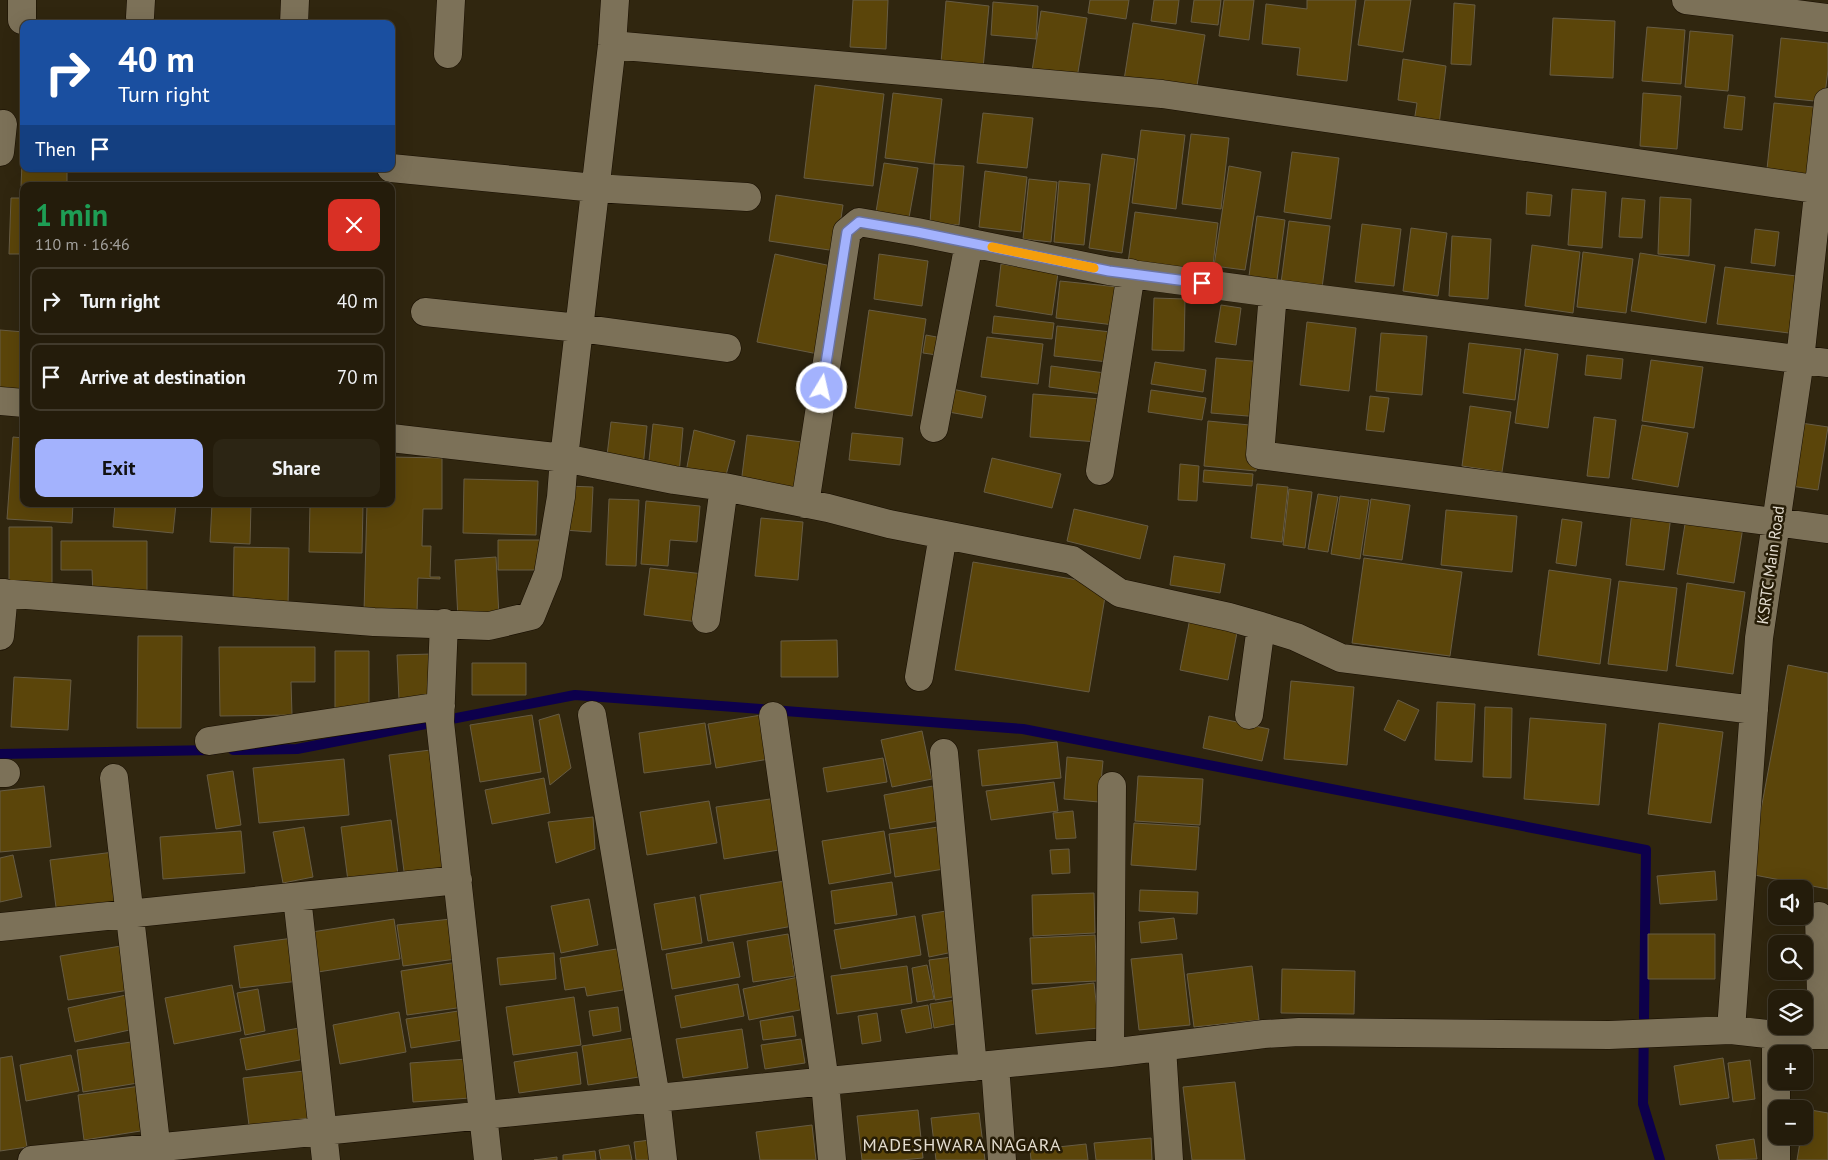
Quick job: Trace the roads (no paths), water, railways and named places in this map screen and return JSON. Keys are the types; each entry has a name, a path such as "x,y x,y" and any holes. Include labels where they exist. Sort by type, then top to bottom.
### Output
{"street":[{"path":"294,20 295,0"},
{"path":"448,54 452,0"},
{"path":"0,636 2,593 374,622 489,626 531,616 548,574 561,497 612,44 615,0"},
{"path":"1686,0 1828,18"},
{"path":"612,44 1162,94 1823,191"},
{"name":"KSRTC Main Road","path":"1731,1030 1759,638 1823,191 1828,102"},
{"path":"0,152 3,124"},
{"path":"395,168 595,188 747,197"},
{"path":"804,504 847,232 859,222 970,242 1109,271 1828,363"},
{"path":"934,428 970,242"},
{"path":"1100,472 1130,273"},
{"path":"1272,293 1260,456 1828,529"},
{"path":"425,312 579,328 727,348"},
{"path":"0,401 20,403"},
{"path":"395,438 564,458 674,480 724,487 889,524 1072,560 1120,593 1261,626 1296,637 1341,658 1754,710"},
{"path":"706,619 724,487"},
{"path":"919,677 943,535"},
{"path":"444,623 441,712 488,1160"},
{"path":"1248,715 1261,626"},
{"path":"209,741 441,712"},
{"path":"592,715 656,1098 663,1160"},
{"path":"773,716 825,1082 832,1160"},
{"path":"944,753 984,1066 1002,1160"},
{"path":"114,778 128,914 157,1153"},
{"path":"1110,1053 1112,786"},
{"path":"0,927 458,880"},
{"path":"297,897 326,1160"},
{"path":"1819,916 1825,1034"},
{"path":"32,1160 157,1153 323,1130 984,1066 1264,1034 1299,1032 1609,1035 1731,1030 1768,1034"},
{"path":"1776,1035 1776,1160"},
{"path":"1162,1047 1169,1160"}],"waterway":[{"path":"233,750 297,749 575,695 1023,729 1646,850 1643,1104 1660,1160"},
{"path":"0,754 213,750"}],"district":[{"name":"MADESHWARA NAGARA","path":"962,1145"}]}
